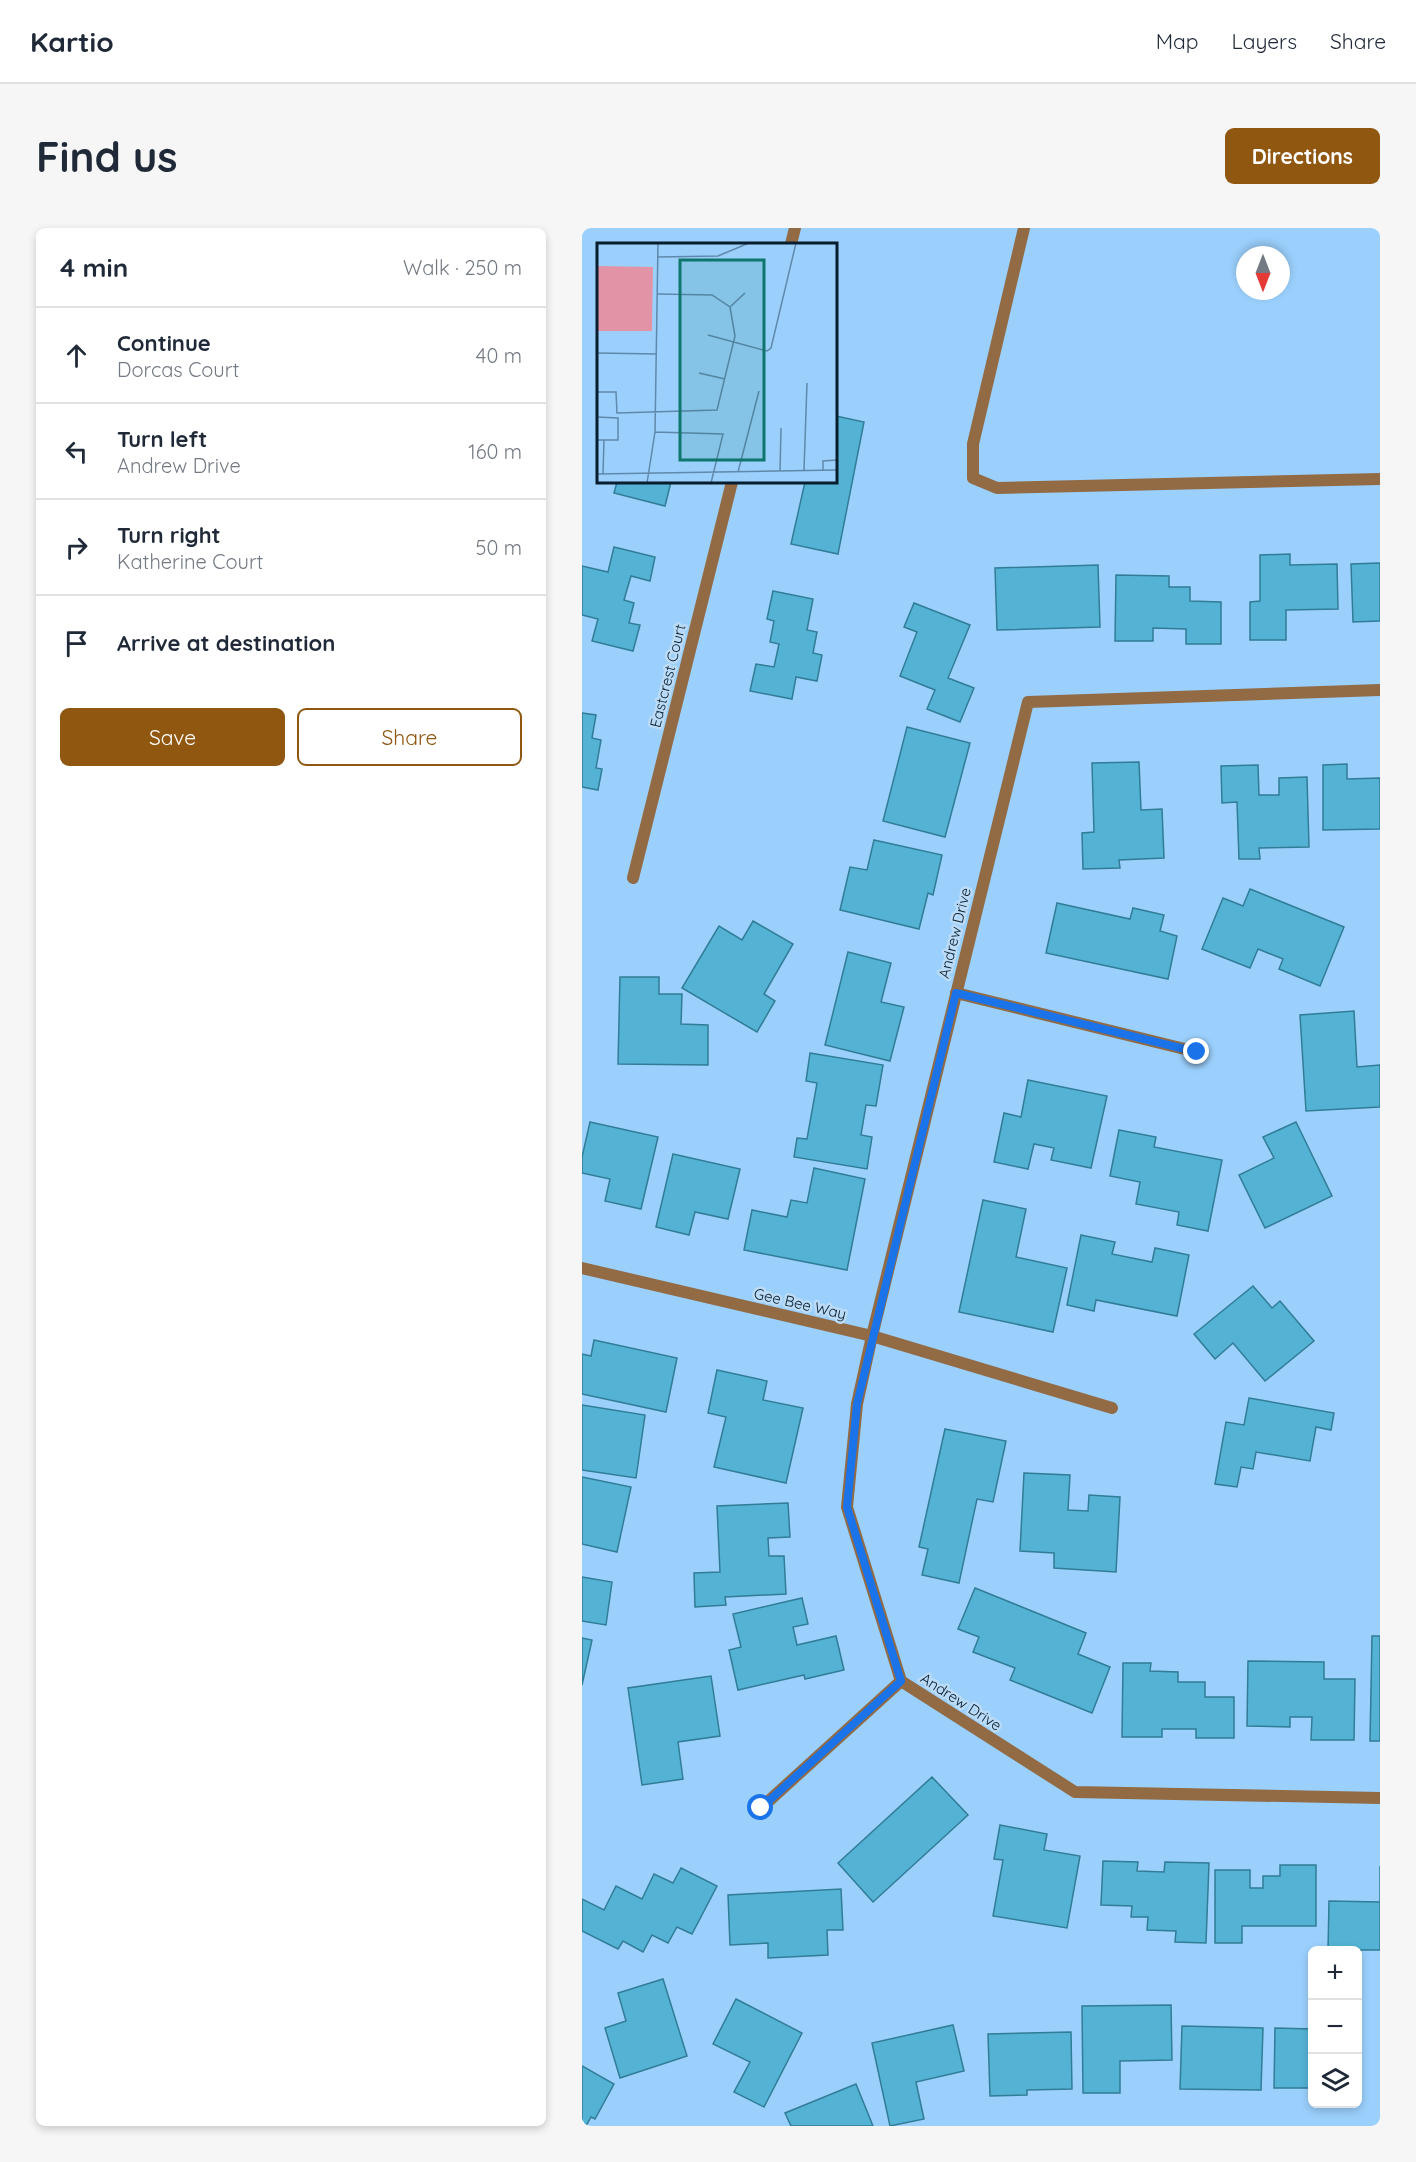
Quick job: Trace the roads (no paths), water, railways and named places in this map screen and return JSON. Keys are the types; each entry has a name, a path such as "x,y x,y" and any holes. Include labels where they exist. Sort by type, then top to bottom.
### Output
{"street":[{"path":"790,243 795,228"},
{"path":"1023,228 974,444 974,478 997,488 1380,479"},
{"name":"Eastcrest Court","path":"633,878 732,483"},
{"name":"Andrew Drive","path":"1380,690 1028,702 872,1336 857,1404 847,1507 901,1681 1075,1792 1380,1798"},
{"path":"956,993 1197,1052"},
{"name":"Gee Bee Way","path":"582,1268 872,1336 1113,1408"},
{"path":"761,1808 901,1681"}]}
